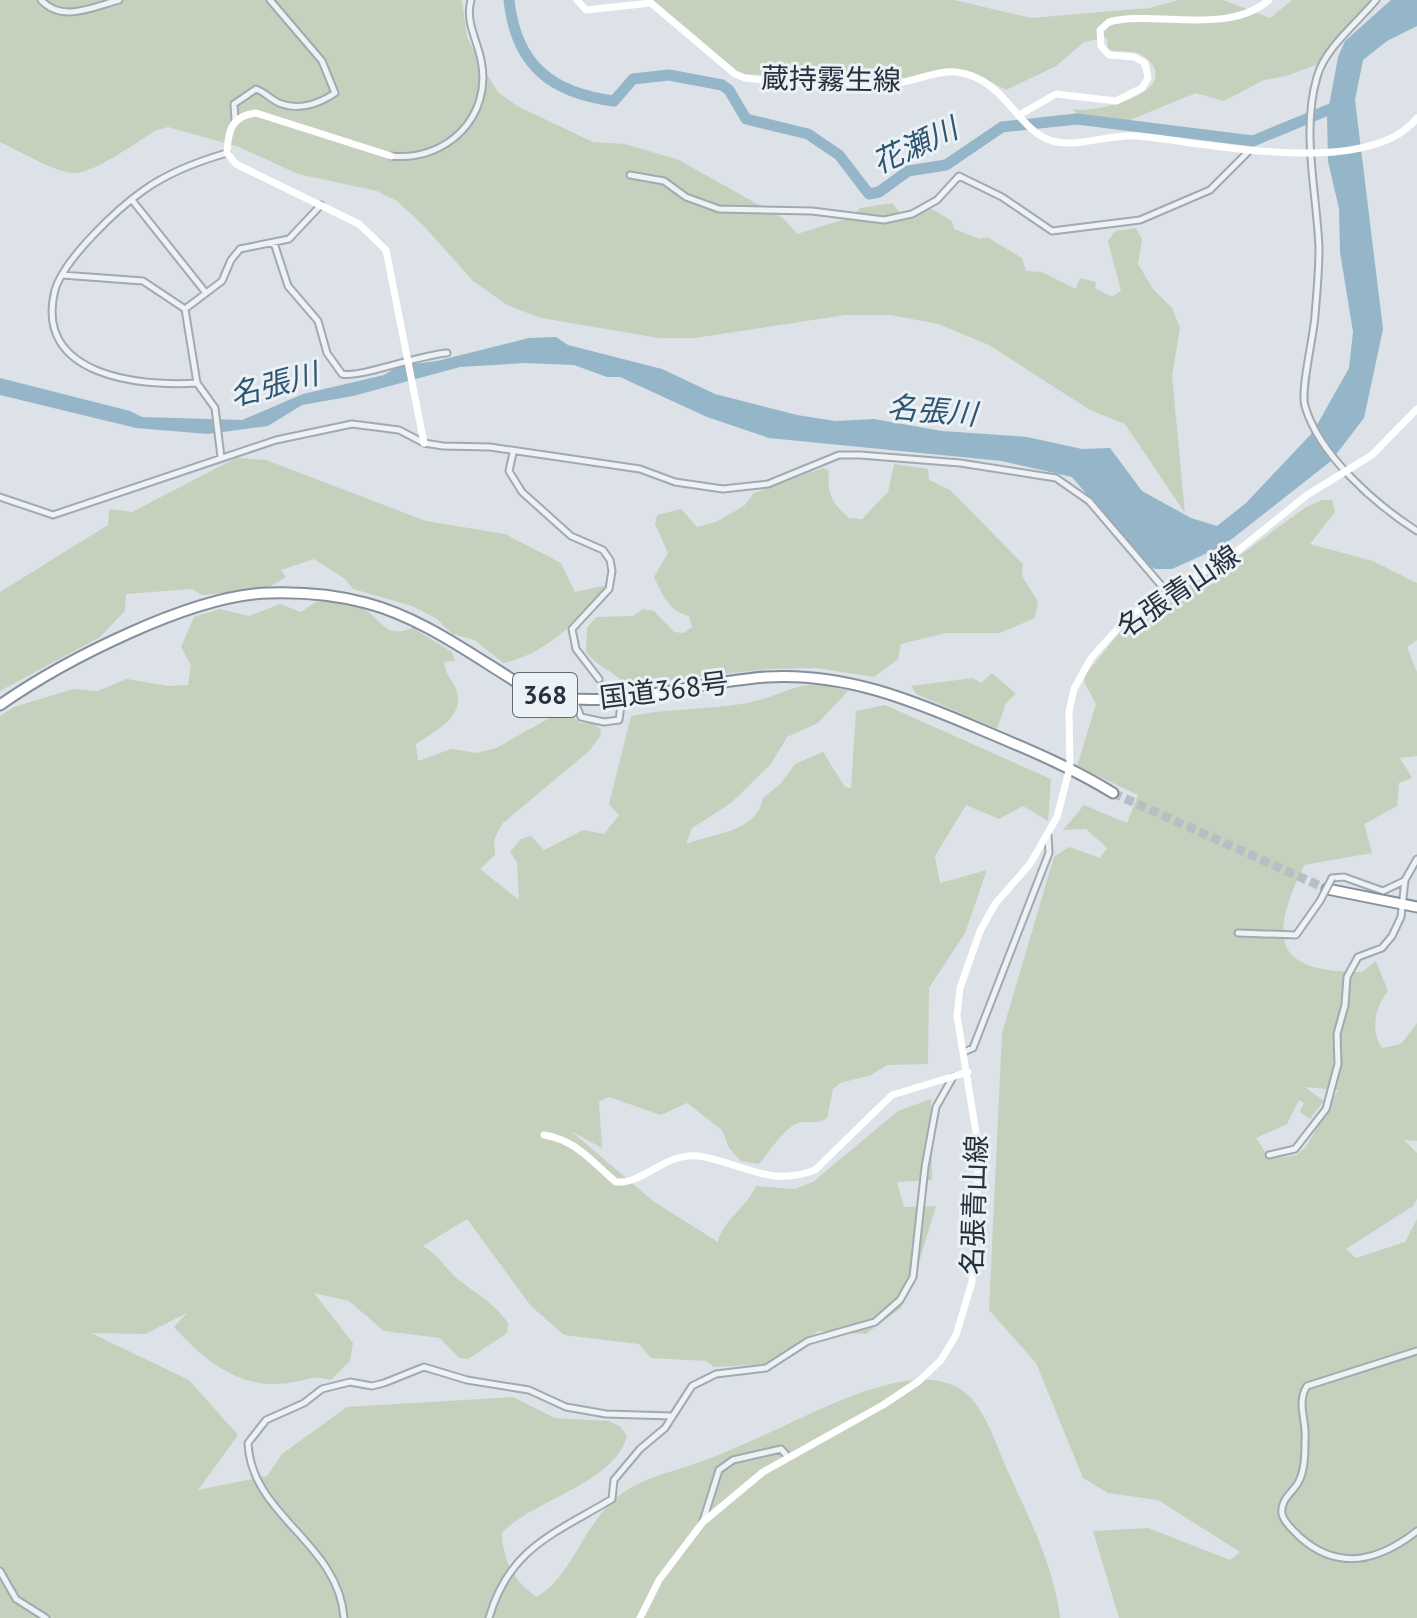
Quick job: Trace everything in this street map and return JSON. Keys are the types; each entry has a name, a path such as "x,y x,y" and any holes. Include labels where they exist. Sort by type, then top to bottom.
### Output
{"highway":[{"name":"国道368号","path":"0,705 151,625 206,605 267,592 367,603 421,625 533,692 574,700 653,694 766,677 833,679 883,690 1070,767 1113,793"},
{"path":"1327,889 1417,907"}],"main road":[{"name":"蔵持霧生線","path":"577,0 586,10 651,3 741,77 897,83 957,72 985,83 1004,96 1037,134 1063,142 1137,136 1248,152 1312,152 1364,147 1399,134 1417,118"},
{"path":"1021,114 1056,94 1073,93 1110,102 1142,88 1148,78 1145,63 1134,57 1109,55 1101,46 1100,30 1109,22 1175,22 1234,16 1251,12 1269,0"},
{"path":"391,156 267,115 246,114 235,120 228,132 227,153 246,171 359,224 386,250 424,443"},
{"name":"名張青山線","path":"640,1618 659,1580 703,1522 763,1472 883,1405 919,1381 941,1360 956,1335 972,1282 979,1151 957,1002 968,960 995,904 1030,864 1057,817 1070,767 1069,712 1079,675 1116,628 1166,591 1235,553 1307,495 1347,472 1398,432 1417,409"},
{"path":"544,1135 566,1140 584,1151 616,1182 628,1183 673,1159 697,1156 738,1170 781,1177 803,1175 815,1170 882,1101 968,1072"}],"street":[{"path":"41,0 60,12 119,0"},
{"path":"235,120 234,104 248,91 256,89 276,102 302,107 324,101 335,93 322,61 270,0"},
{"path":"391,156 411,158 433,153 451,143 480,106 483,81 481,60 470,23 471,0"},
{"path":"1376,0 1330,53 1318,73 1311,122 1319,249 1311,361 1303,393 1310,418 1337,462 1393,515 1417,531"},
{"path":"630,175 664,181 686,197 719,209 812,211 884,220 912,214 937,200 959,176 1002,197 1052,231 1140,220 1210,190 1248,152"},
{"path":"197,383 137,383 104,375 78,360 64,344 56,327 53,307 62,275 78,253 132,200 162,179 227,153"},
{"path":"132,200 206,293"},
{"path":"185,309 222,281 231,260 240,249 274,243 301,230 321,205"},
{"path":"274,243 288,286 318,321 327,353 342,374 353,376 409,359 447,353"},
{"path":"62,275 143,281 185,309 197,383 215,408 221,457"},
{"path":"0,497 53,515 221,457 329,426 352,424 399,430 424,443 490,447 513,453 640,469 675,482 723,489 768,484 839,455 960,463 1056,478 1089,501 1166,591"},
{"path":"513,453 509,471 522,492 571,536 603,550 610,560 609,589 572,629 576,649 599,679"},
{"path":"574,700 581,717 604,722 619,720 621,705"},
{"path":"964,1052 973,1048 1049,853 1048,835"},
{"path":"1269,1155 1295,1149 1326,1109 1338,1064 1337,1034 1345,1005 1347,977 1358,957 1382,948 1392,936 1401,917 1405,880 1417,859"},
{"path":"1238,933 1296,935 1332,878 1344,877 1383,891 1405,880"},
{"path":"489,1618 509,1569 554,1531 612,1499 614,1480 640,1449 665,1428 683,1396 705,1378 731,1370 766,1368 808,1341 875,1322 900,1300 913,1277 925,1167 936,1107 953,1077"},
{"path":"1417,1351 1307,1386 1302,1397 1305,1439 1301,1478 1285,1498 1282,1511 1287,1523 1309,1545 1341,1559 1377,1556 1417,1531"},
{"path":"344,1618 335,1583 318,1553 268,1500 250,1468 248,1443 266,1420 304,1403 322,1389 350,1382 372,1386 424,1367 467,1380 529,1390 566,1407 606,1414 672,1416"},
{"path":"703,1522 703,1512 719,1470 750,1455 781,1449 788,1457"},
{"path":"0,1571 16,1599 46,1618"}],"green space":[{"path":"0,0 462,0 467,37 483,68 498,92 517,106 593,142 625,144 679,160 784,219 797,234 852,217 860,208 892,203 901,214 932,209 952,221 954,229 980,239 987,237 1022,258 1026,271 1042,272 1076,289 1080,278 1096,282 1095,288 1112,297 1121,291 1108,241 1115,231 1136,228 1142,239 1138,264 1153,289 1172,308 1180,328 1172,376 1185,513 1125,424 1090,410 989,345 938,324 890,315 845,315 695,338 659,338 541,318 507,305 473,281 397,201 377,191 298,174 239,147 168,127 157,130 105,162 84,171 67,172 48,166 0,142"},
{"path":"650,0 954,0 1031,18 1149,8 1179,0 1223,0 1270,18 1292,0 1372,0 1318,64 1286,76 1264,80 1224,101 1196,93 1130,120 1108,122 1079,117 1073,109 1100,108 1133,98 1147,90 1154,80 1155,69 1141,54 1108,49 1107,37 1084,42 1056,66 1006,90 972,72 948,70 896,80 740,74"},
{"path":"236,458 266,460 426,521 505,534 561,563 575,592 607,585 574,622 548,644 519,659 503,663 475,640 452,634 437,619 412,606 353,589 345,579 314,559 281,570 286,577 266,589 202,595 192,589 126,594 125,611 100,637 0,691 0,592 108,525 109,509 132,512"},
{"path":"894,464 928,469 929,480 950,490 1023,564 1022,576 1038,602 1035,618 1000,633 946,633 901,644 898,659 874,677 817,668 768,669 626,685 586,652 587,628 596,617 633,616 643,609 654,611 674,632 684,633 692,627 689,616 667,602 654,577 668,553 655,524 657,515 681,509 697,527 716,522 744,506 754,493 823,468 829,471 830,492 839,508 849,518 862,519 888,492"},
{"path":"1322,500 1332,500 1335,512 1310,544 1373,561 1417,583 1417,640 1407,647 1417,672 1417,756 1400,758 1412,778 1399,783 1397,806 1364,824 1372,853 1304,865 1286,913 1283,931 1286,946 1295,958 1310,966 1362,972 1376,961 1388,991 1380,1004 1375,1026 1382,1048 1401,1044 1417,1023 1417,1141 1404,1140 1417,1153 1417,1199 1413,1206 1346,1249 1356,1258 1405,1242 1417,1219 1417,1618 1119,1618 1093,1531 1148,1528 1230,1560 1240,1552 1158,1500 1108,1493 1083,1478 1036,1363 989,1310 1002,1033 1054,857 1069,847 1100,858 1107,848 1086,829 1063,830 1084,805 1127,823 1138,795 1077,766 1096,704 1084,682 1086,674 1124,627 1143,612 1235,559 1306,507","holes":["1305,1087 1338,1090 1306,1147 1296,1155 1270,1159 1256,1138 1287,1124 1299,1100 1304,1103 1300,1112 1310,1119 1324,1101"]},
{"path":"333,600 361,607 390,630 413,628 452,652 455,661 444,662 458,695 458,705 448,720 416,744 418,761 451,749 477,753 496,748 548,719 550,714 544,706 563,706 580,723 592,723 601,729 600,737 589,751 502,824 494,840 495,855 480,869 519,900 517,862 510,852 521,839 531,836 544,850 583,830 604,834 619,815 609,804 631,716 747,703 806,686 848,691 818,723 787,737 771,764 731,803 692,828 686,844 744,825 753,818 763,798 781,783 795,764 823,752 845,787 851,788 856,711 885,705 1051,779 1048,821 1023,806 999,819 966,805 935,856 940,883 987,870 965,933 929,988 928,1064 887,1065 871,1075 840,1083 833,1089 827,1118 791,1127 759,1164 741,1161 729,1148 722,1130 687,1103 661,1115 609,1097 599,1102 602,1148 571,1131 653,1201 718,1242 724,1228 756,1186 795,1189 813,1182 898,1111 931,1099 932,1180 897,1182 904,1207 936,1206 914,1279 901,1308 866,1334 818,1331 774,1364 714,1367 706,1361 651,1358 639,1344 564,1335 531,1306 467,1219 423,1246 455,1277 491,1304 508,1323 507,1333 468,1359 459,1358 440,1338 384,1331 349,1301 314,1293 353,1343 350,1361 331,1380 315,1378 275,1384 258,1383 227,1372 199,1352 174,1327 187,1313 145,1334 91,1333 189,1380 238,1435 198,1490 267,1476 282,1454 347,1407 513,1397 555,1418 609,1421 621,1427 627,1436 619,1453 606,1467 572,1490 533,1510 502,1533 504,1552 511,1570 522,1585 537,1597 561,1575 610,1503 632,1487 723,1453 867,1391 923,1380 948,1383 968,1395 987,1422 1041,1545 1053,1581 1060,1618 0,1618 0,716 14,707 73,689 97,691 127,679 169,686 188,685 191,665 181,647 194,617 220,609 249,616 280,604 301,612 316,602"},
{"path":"992,673 1016,694 1006,703 997,729 916,694 911,686 973,678 981,683"}],"water":[{"path":"1391,0 1417,0 1417,26 1387,41 1363,60 1355,100 1383,329 1364,418 1331,461 1223,546 1172,569 1155,569 1144,562 1072,477 1002,461 769,438 707,417 620,377 607,377 574,365 525,363 460,367 353,396 302,405 268,426 208,434 136,428 0,395 0,378 130,411 142,417 242,420 303,394 384,375 398,366 437,361 529,338 556,337 568,345 662,369 715,394 797,415 835,421 874,419 942,431 1027,437 1082,449 1110,448 1142,491 1191,518 1217,526 1246,503 1313,432 1349,368 1353,332 1340,252 1339,209 1328,161 1327,117 1338,57 1345,41"}],"waterway":[{"name":"花瀬川","path":"509,0 520,42 540,72 555,83 572,91 614,101 633,79 669,75 722,85 729,90 746,119 808,134 839,155 869,194 879,192 908,171 946,165 1002,127 1077,119 1253,141 1340,105"}],"tunnel":[{"path":"599,679 614,696"},
{"path":"1113,793 1327,889"}],"water label":[{"name":"名張川","path":"274,385"},
{"name":"名張川","path":"932,411"}]}
